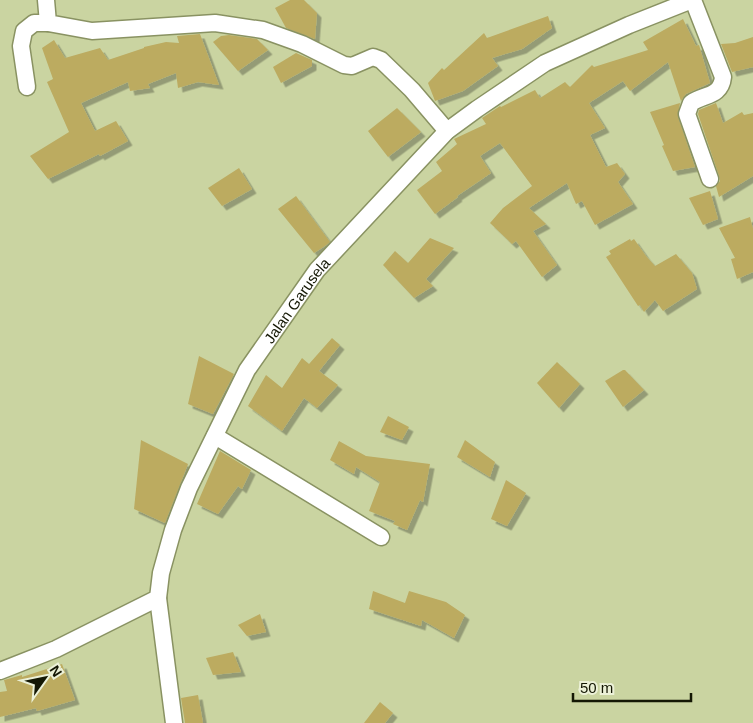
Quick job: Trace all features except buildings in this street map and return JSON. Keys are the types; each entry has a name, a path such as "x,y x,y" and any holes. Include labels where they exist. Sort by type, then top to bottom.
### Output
{"street":[{"path":"46,0 48,23"},
{"path":"688,1 723,77 722,85 717,92 691,103 687,114 710,179"},
{"name":"Jalan Garusela","path":"174,723 158,598 161,572 173,530 189,488 247,370 317,270 447,131 545,63 688,1"},
{"path":"28,87 21,46 24,31 34,23 48,23 92,31 215,23 263,30 302,44 344,66 352,66 377,58 412,90 447,131"},
{"path":"215,436 381,536"},
{"path":"0,670 56,648 158,598"}]}
